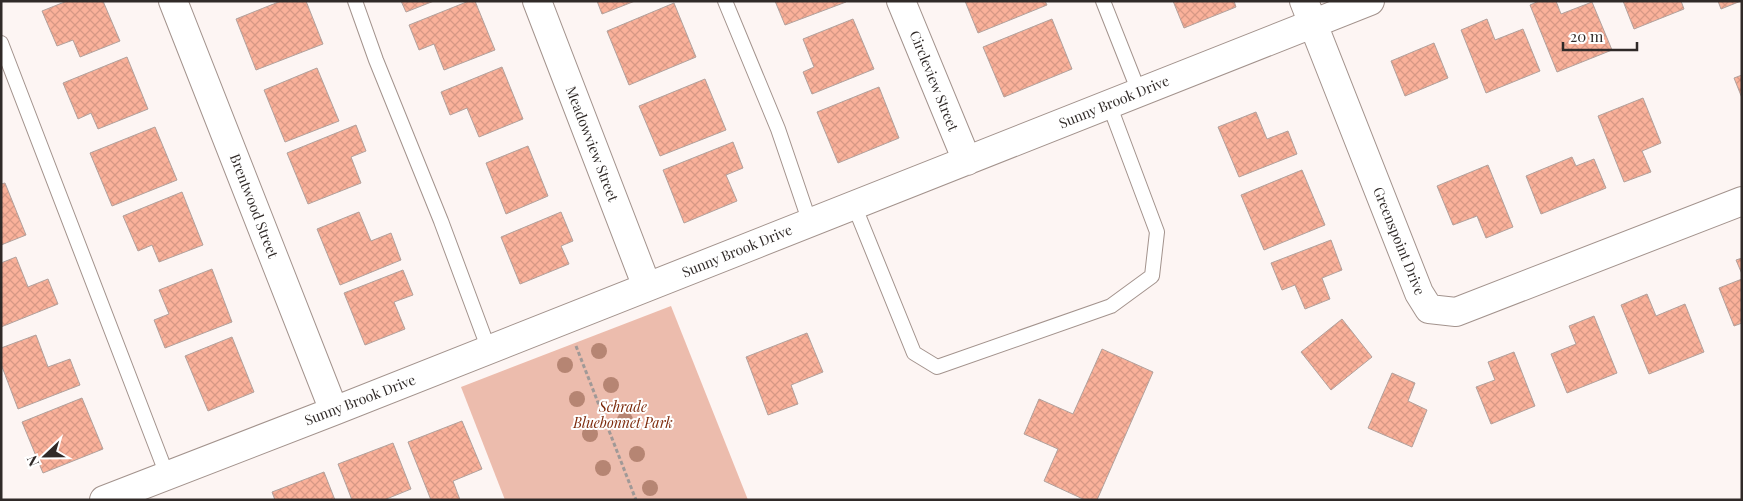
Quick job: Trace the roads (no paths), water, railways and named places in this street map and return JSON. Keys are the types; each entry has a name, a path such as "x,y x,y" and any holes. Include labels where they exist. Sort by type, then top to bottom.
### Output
{"street":[{"name":"Brentwood Street","path":"174,1 334,411"},
{"name":"Meadowview Street","path":"538,1 647,287"},
{"name":"Circleview Street","path":"901,1 966,161"},
{"name":"Sunny Brook Drive","path":"104,500 489,350 1139,92 1308,12 1370,1"},
{"name":"Greenspoint Drive","path":"1308,12 1419,293 1429,309 1456,312 1742,201"}],"lane":[{"path":"355,1 376,60 441,221 489,350"},
{"path":"725,1 778,129 810,223"},
{"path":"1103,1 1139,92"},
{"path":"1,43 167,475"},
{"path":"854,205 914,353 937,367 1111,306 1152,276 1157,232 1109,104"}],"park label":[{"name":"Schrade Bluebonnet Park","path":"623,416"}]}
